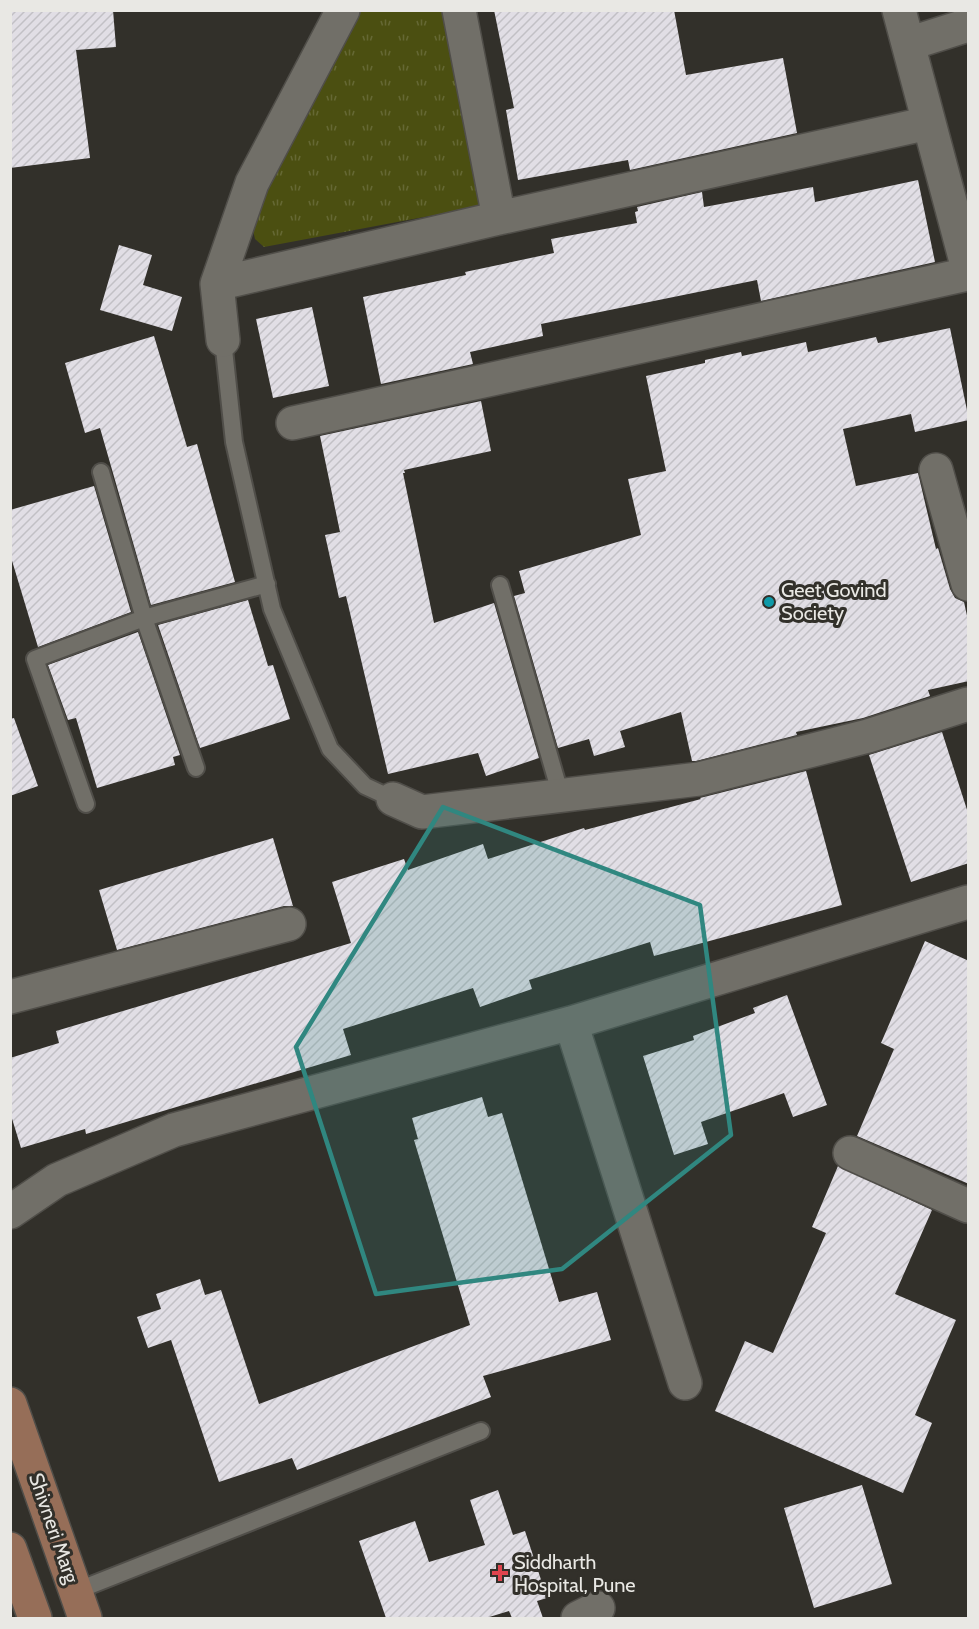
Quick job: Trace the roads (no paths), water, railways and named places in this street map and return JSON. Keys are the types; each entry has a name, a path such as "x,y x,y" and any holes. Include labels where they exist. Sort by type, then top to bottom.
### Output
{"main road":[{"name":"Shivneri Marg","path":"10,1404 81,1605"},
{"path":"10,1549 35,1618"}],"street":[{"path":"223,340 217,284 252,183 343,10"},
{"path":"459,10 499,218"},
{"path":"899,10 929,123 963,227 969,269"},
{"path":"908,44 969,25"},
{"path":"217,284 499,218 929,123"},
{"path":"293,423 969,274"},
{"path":"936,470 969,584"},
{"path":"393,799 422,812 699,779 868,736 969,704"},
{"path":"10,1212 57,1180 174,1130 571,1023 969,902"},
{"path":"10,997 289,924"},
{"path":"571,1023 685,1383"},
{"path":"850,1153 969,1206"}],"lane":[{"path":"223,340 234,442 272,609 330,749 364,786 393,799"},
{"path":"101,472 144,618 196,768"},
{"path":"86,804 35,659 144,618 267,584"},
{"path":"500,585 561,796"},
{"path":"81,1605 481,1431"}],"place":[{"name":"Geet Govind Society","path":"769,602"},
{"name":"Siddharth Hospital, Pune","path":"500,1573"}]}
